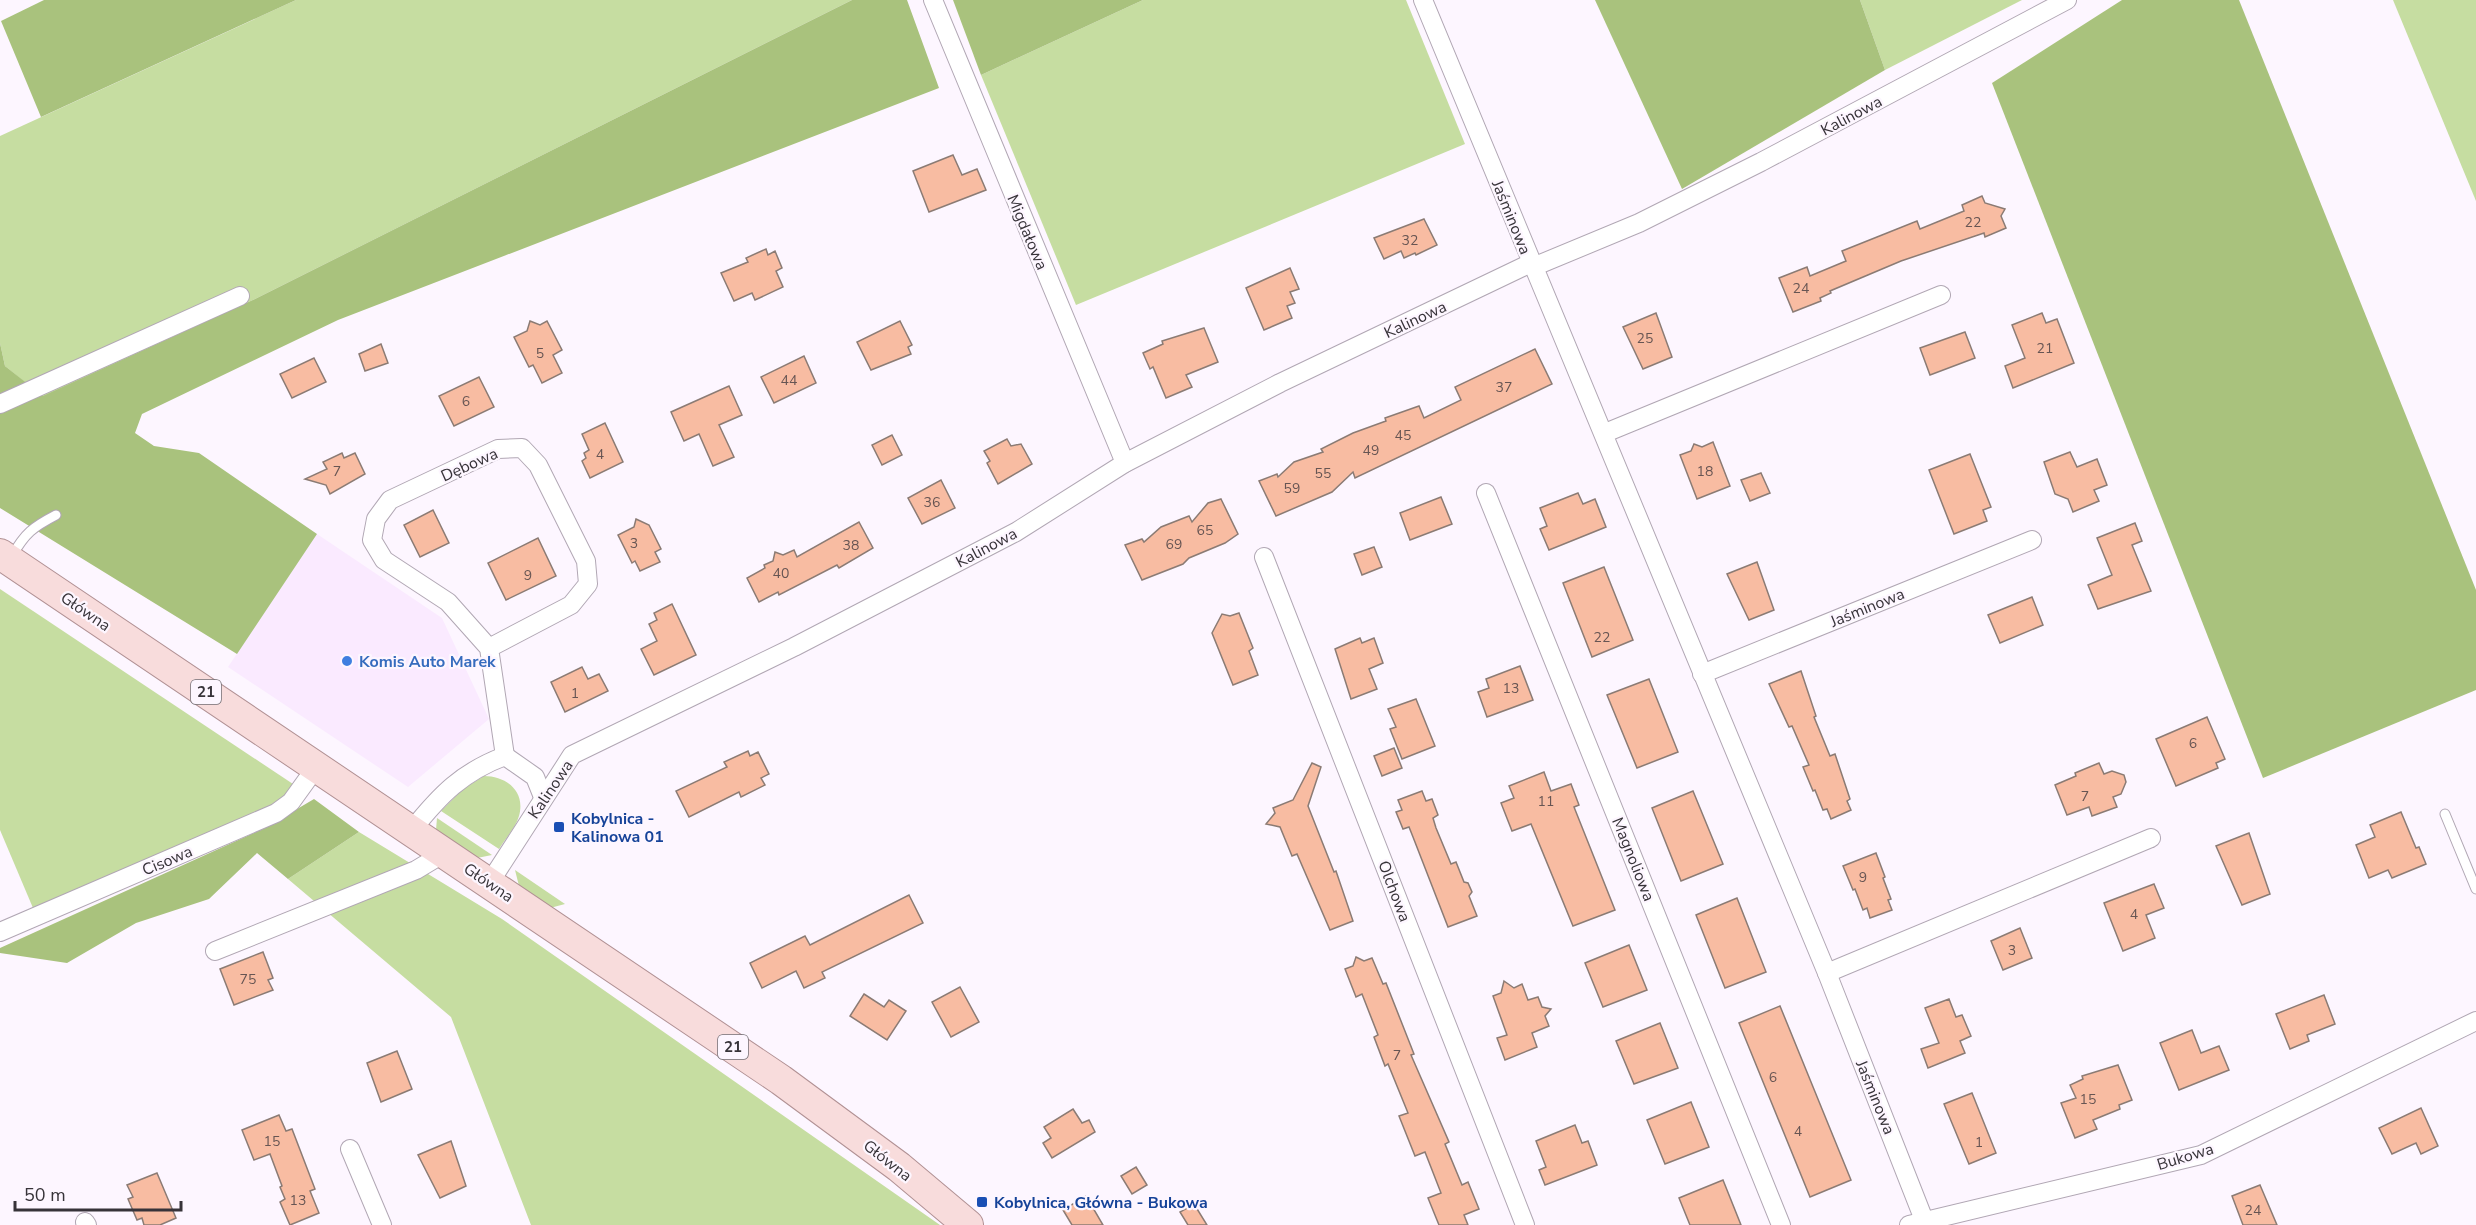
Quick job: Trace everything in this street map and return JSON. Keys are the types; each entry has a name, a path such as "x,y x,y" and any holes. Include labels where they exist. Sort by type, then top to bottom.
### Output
{"main road":[{"name":"Główna","path":"5,557 446,852 781,1080 899,1167 968,1225"}],"street":[{"name":"Migdałowa","path":"933,0 1125,463"},
{"name":"Jaśminowa","path":"1423,0 1532,265 1605,433 1701,674 1827,973 1920,1224"},
{"name":"Kalinowa","path":"490,882 572,755 794,647 1016,532 1125,463 1280,382 1532,265 1639,223 2067,0"},
{"path":"1605,433 1941,295"},
{"path":"0,404 240,296"},
{"name":"Dębowa","path":"498,448 522,448 538,465 586,561 588,584 571,604 489,648 448,602 384,560 372,540 376,519 390,500 498,448"},
{"name":"Magnoliowa","path":"1486,493 1781,1225"},
{"name":"Jaśminowa","path":"1701,674 2032,540"},
{"name":"Olchowa","path":"1264,556 1525,1225"},
{"path":"489,648 505,756 535,777 543,797"},
{"path":"412,830 450,786 480,765 505,756"},
{"name":"Cisowa","path":"0,932 276,813 291,802 317,766"},
{"path":"1827,973 2151,838"},
{"path":"215,951 416,870 446,852"},
{"name":"Bukowa","path":"1920,1224 2201,1155 2476,1021"},
{"path":"350,1149 382,1225"}],"lane":[{"path":"5,557 34,526 56,515"},
{"path":"2445,814 2476,889"}],"shaded area":[{"name":"Komis Auto Marek","path":"317,534 442,618 489,719 408,787 228,667"}],"green space":[{"path":"44,0 296,0 41,117 1,21"},
{"path":"296,0 852,0 255,299 43,397 5,366 0,343 0,136"},
{"path":"852,0 907,0 939,88 338,320 142,414 135,433 154,446 199,453 317,534 237,654 0,508 0,343 5,366 43,396 255,299"},
{"path":"953,0 1143,0 981,75"},
{"path":"1143,0 1406,0 1465,144 1076,305 981,75"},
{"path":"1595,0 1860,0 1885,70 1682,189"},
{"path":"1860,0 2022,0 1885,70"},
{"path":"2122,0 2239,0 2476,590 2476,690 2263,778 1992,83"},
{"path":"2393,0 2476,0 2476,201"},
{"path":"0,589 293,784 285,795 264,810 33,908 0,830"},
{"path":"484,776 507,782 517,792 520,799 518,820 499,849 441,811 463,789"},
{"path":"314,799 359,832 288,879 257,853 209,899 136,923 67,963 0,953 0,948 265,828"},
{"path":"437,818 492,855 477,858 436,830"},
{"path":"359,832 502,919 940,1225 531,1225 451,1017 288,879"},
{"path":"515,870 565,904 550,908 519,886"}],"building":[{"path":"953,155 962,175 977,169 986,190 929,212 913,171"},
{"path":"1982,196 1985,203 2005,209 2001,216 2006,228 1985,237 1984,233 1901,261 1830,291 1831,293 1820,298 1821,301 1793,312 1779,278 1807,267 1810,276 1846,261 1842,251 1917,221 1920,229 1964,211 1962,205"},
{"path":"1424,219 1437,245 1416,255 1415,253 1404,258 1401,251 1384,259 1374,238"},
{"path":"766,249 768,255 775,251 782,268 776,271 783,287 755,300 752,293 734,301 721,273 748,262 746,258"},
{"path":"1290,268 1299,289 1290,292 1295,303 1287,306 1292,318 1264,330 1246,288"},
{"path":"1656,313 1672,357 1643,369 1623,327"},
{"path":"2042,313 2046,323 2057,319 2074,363 2013,388 2005,366 2025,358 2012,325"},
{"path":"530,321 540,325 547,321 562,350 553,355 562,373 542,383 533,365 529,367 514,337 527,331"},
{"path":"900,321 912,345 908,347 911,354 871,370 857,342"},
{"path":"1204,328 1218,362 1186,375 1192,387 1166,398 1153,367 1150,369 1143,353 1163,344 1162,341"},
{"path":"1965,332 1975,358 1930,375 1920,348"},
{"path":"381,344 388,363 365,371 359,354"},
{"path":"1535,349 1552,384 1355,478 1353,472 1332,492 1276,516 1259,481 1277,474 1278,477 1294,462 1323,452 1321,449 1353,433 1386,421 1385,418 1419,406 1424,418 1461,400 1455,387"},
{"path":"804,356 816,383 774,403 761,377"},
{"path":"314,358 326,382 292,398 280,374"},
{"path":"479,377 494,407 454,426 439,396"},
{"path":"729,386 742,415 719,425 734,457 713,466 699,434 684,441 671,412"},
{"path":"605,423 623,462 590,478 582,461 586,458 584,453 589,450 582,434"},
{"path":"892,435 902,455 882,465 872,445"},
{"path":"1007,439 1011,446 1021,444 1032,464 998,484 987,463 990,461 984,451"},
{"path":"1713,442 1730,486 1697,499 1680,455 1691,451 1694,444 1702,447"},
{"path":"2070,452 2077,467 2097,459 2107,485 2094,490 2099,501 2073,512 2068,499 2055,494 2044,462"},
{"path":"342,453 344,458 355,453 365,474 330,494 326,485 305,479 327,469 323,462"},
{"path":"1970,454 1991,507 1983,510 1987,521 1954,534 1929,470"},
{"path":"1761,473 1770,493 1750,501 1741,480"},
{"path":"941,480 955,508 922,524 908,498"},
{"path":"1578,493 1583,504 1595,499 1606,527 1549,550 1540,529 1547,526 1540,508"},
{"path":"1441,497 1452,524 1410,540 1400,513"},
{"path":"1221,499 1238,534 1225,543 1189,558 1183,564 1142,580 1125,545 1142,539 1144,542 1161,527 1189,516 1192,522 1208,503"},
{"path":"433,510 449,543 420,557 404,525"},
{"path":"636,519 649,525 661,549 655,552 660,562 640,571 635,561 632,563 618,535 634,527"},
{"path":"859,522 873,548 839,568 837,565 779,595 778,592 759,602 747,578 773,561 775,552 783,555 794,550 797,557"},
{"path":"2135,523 2142,541 2132,545 2151,591 2098,609 2088,585 2112,575 2097,538"},
{"path":"538,538 556,576 506,600 488,563"},
{"path":"1374,547 1382,567 1362,575 1354,554"},
{"path":"1757,562 1774,610 1749,620 1727,574"},
{"path":"1604,567 1633,640 1592,657 1563,583"},
{"path":"2032,597 2043,625 2000,643 1988,615"},
{"path":"672,604 696,655 654,675 641,649 657,641 649,624 657,620 654,613"},
{"path":"1239,613 1253,648 1249,651 1258,675 1233,685 1212,633 1222,614 1230,616"},
{"path":"1360,638 1362,643 1374,638 1383,663 1369,669 1377,689 1351,699 1335,649"},
{"path":"1520,666 1533,700 1487,717 1478,692 1489,688 1486,679"},
{"path":"582,667 588,679 599,674 608,691 565,712 551,682"},
{"path":"1801,671 1816,716 1814,717 1830,756 1835,754 1850,799 1847,801 1851,810 1831,819 1827,809 1823,810 1815,790 1813,791 1803,767 1809,765 1792,726 1789,727 1769,684"},
{"path":"1649,679 1678,752 1637,768 1607,695"},
{"path":"1416,699 1435,746 1402,759 1390,729 1396,727 1388,709"},
{"path":"2207,717 2225,759 2216,763 2218,768 2176,786 2156,739"},
{"path":"1394,748 1402,768 1382,776 1374,756"},
{"path":"748,751 750,756 758,752 769,774 761,778 765,785 741,797 739,792 689,817 676,791 727,767 724,762"},
{"path":"1312,763 1321,767 1308,806 1334,872 1336,871 1353,921 1330,930 1297,854 1292,856 1280,827 1266,824 1275,813 1273,808 1293,800"},
{"path":"2099,763 2104,774 2112,771 2124,775 2126,782 2121,794 2113,797 2117,807 2092,816 2089,807 2067,815 2055,785"},
{"path":"1544,772 1551,791 1571,784 1579,805 1574,807 1615,910 1573,926 1531,824 1512,831 1501,803 1514,798 1509,786"},
{"path":"1422,791 1426,801 1432,799 1438,815 1433,818 1436,828 1451,864 1456,862 1464,882 1468,883 1472,892 1469,896 1477,916 1448,927 1409,827 1403,829 1396,812 1402,810 1398,800"},
{"path":"1693,791 1723,864 1681,881 1652,808"},
{"path":"2401,812 2416,848 2419,847 2426,864 2392,878 2388,870 2369,878 2356,845 2375,837 2370,825"},
{"path":"2249,833 2270,894 2242,905 2216,846"},
{"path":"1876,853 1885,877 1883,878 1891,899 1888,900 1892,910 1870,918 1867,908 1863,910 1843,866"},
{"path":"2154,884 2164,908 2146,915 2155,938 2123,951 2104,903"},
{"path":"909,895 923,923 822,972 825,978 804,988 796,971 762,988 750,963 805,936 810,945"},
{"path":"1737,898 1766,972 1725,988 1696,915"},
{"path":"2020,928 2032,958 2003,970 1991,941"},
{"path":"1629,945 1647,990 1603,1007 1585,963"},
{"path":"263,952 273,978 268,980 273,990 234,1005 220,969"},
{"path":"1356,957 1364,961 1372,958 1383,984 1386,983 1414,1054 1411,1055 1449,1142 1445,1144 1462,1185 1468,1182 1479,1209 1464,1215 1468,1225 1439,1225 1428,1198 1441,1193 1425,1152 1415,1156 1399,1116 1408,1113 1388,1064 1385,1066 1374,1037 1378,1035 1362,994 1356,997 1345,969 1353,966"},
{"path":"1504,981 1514,988 1522,984 1528,1000 1538,997 1542,1007 1551,1009 1545,1016 1549,1026 1532,1033 1537,1047 1505,1060 1497,1038 1507,1035 1493,996 1501,993"},
{"path":"960,987 979,1022 951,1037 932,1002"},
{"path":"864,994 884,1007 889,1000 906,1011 887,1040 850,1016"},
{"path":"2324,995 2335,1024 2307,1035 2309,1041 2290,1049 2276,1014"},
{"path":"1949,999 1956,1017 1962,1015 1971,1036 1960,1041 1965,1053 1928,1068 1921,1049 1939,1043 1925,1008"},
{"path":"1780,1006 1851,1180 1810,1197 1739,1023"},
{"path":"1660,1023 1678,1068 1634,1084 1616,1041"},
{"path":"2192,1030 2201,1053 2219,1046 2229,1070 2179,1090 2160,1043"},
{"path":"397,1051 412,1089 381,1102 367,1063"},
{"path":"2118,1065 2132,1100 2119,1105 2120,1109 2093,1120 2097,1129 2075,1138 2061,1103 2076,1098 2070,1085 2083,1079 2082,1076"},
{"path":"1972,1093 1996,1153 1969,1164 1944,1104"},
{"path":"1691,1102 1709,1147 1665,1164 1647,1120"},
{"path":"2421,1108 2438,1146 2421,1154 2416,1143 2392,1154 2379,1128"},
{"path":"1073,1109 1082,1123 1089,1120 1095,1132 1052,1158 1043,1143 1051,1138 1044,1127"},
{"path":"279,1115 286,1131 292,1129 315,1189 310,1191 319,1213 290,1225 280,1202 285,1199 270,1154 254,1160 242,1130"},
{"path":"1575,1125 1582,1143 1588,1141 1597,1165 1545,1185 1539,1170 1546,1167 1536,1141"},
{"path":"451,1141 466,1186 440,1198 418,1155"},
{"path":"1136,1167 1147,1185 1132,1194 1121,1176"},
{"path":"157,1173 176,1218 160,1225 144,1225 142,1218 137,1220 128,1199 133,1197 127,1185"},
{"path":"1723,1180 1741,1225 1690,1225 1679,1198"},
{"path":"2260,1185 2277,1225 2243,1225 2232,1196"},
{"path":"1086,1196 1103,1225 1072,1225 1063,1210"},
{"path":"1194,1204 1207,1225 1188,1225 1180,1212"}],"place":[{"name":"Komis Auto Marek","path":"347,661"},
{"name":"Kobylnica - Kalinowa 01","path":"559,827"},
{"name":"Kobylnica, Główna - Bukowa","path":"982,1202"}]}
